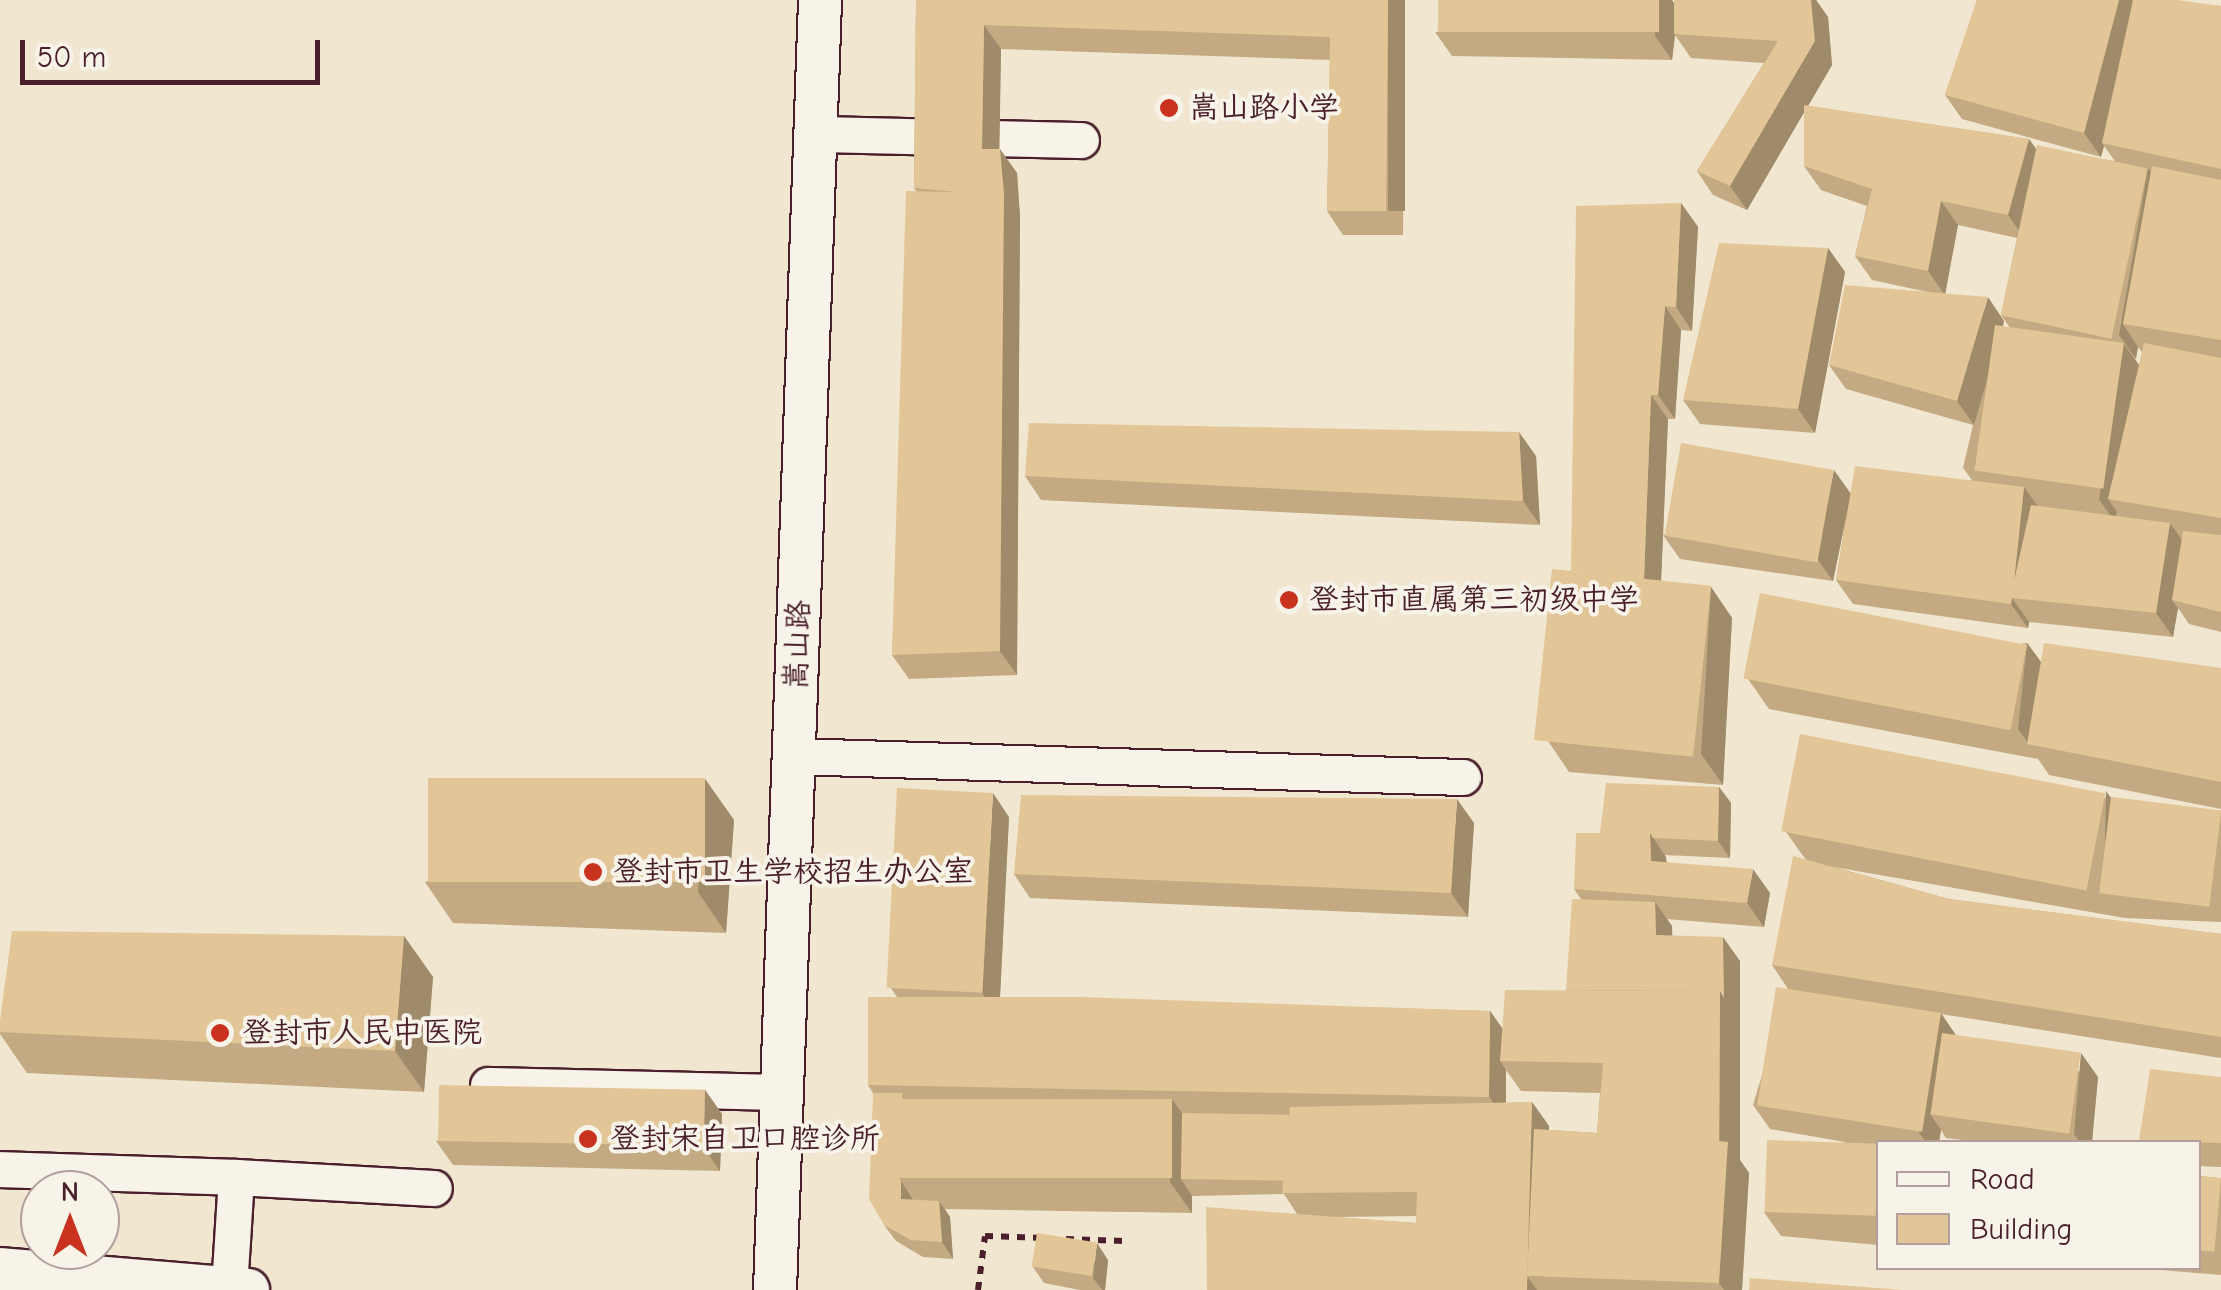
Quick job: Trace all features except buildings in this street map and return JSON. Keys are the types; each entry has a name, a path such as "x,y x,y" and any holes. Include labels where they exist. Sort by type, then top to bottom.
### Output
{"street":[{"name":"嵩山路","path":"776,1290 820,0"},
{"path":"816,134 1081,140"},
{"path":"794,756 1463,777"},
{"path":"488,1085 782,1092"},
{"path":"0,1169 434,1188"},
{"path":"229,1289 236,1177"},
{"path":"0,1269 248,1290"}],"path":[{"path":"978,1290 984,1236 1124,1241"}],"place":[{"name":"嵩山路小学","path":"1169,108"},
{"name":"登封市直属第三初级中学","path":"1289,600"},
{"name":"登封市卫生学校招生办公室","path":"593,872"},
{"name":"登封市人民中医院","path":"220,1033"},
{"name":"登封宋自卫口腔诊所","path":"588,1139"}]}
